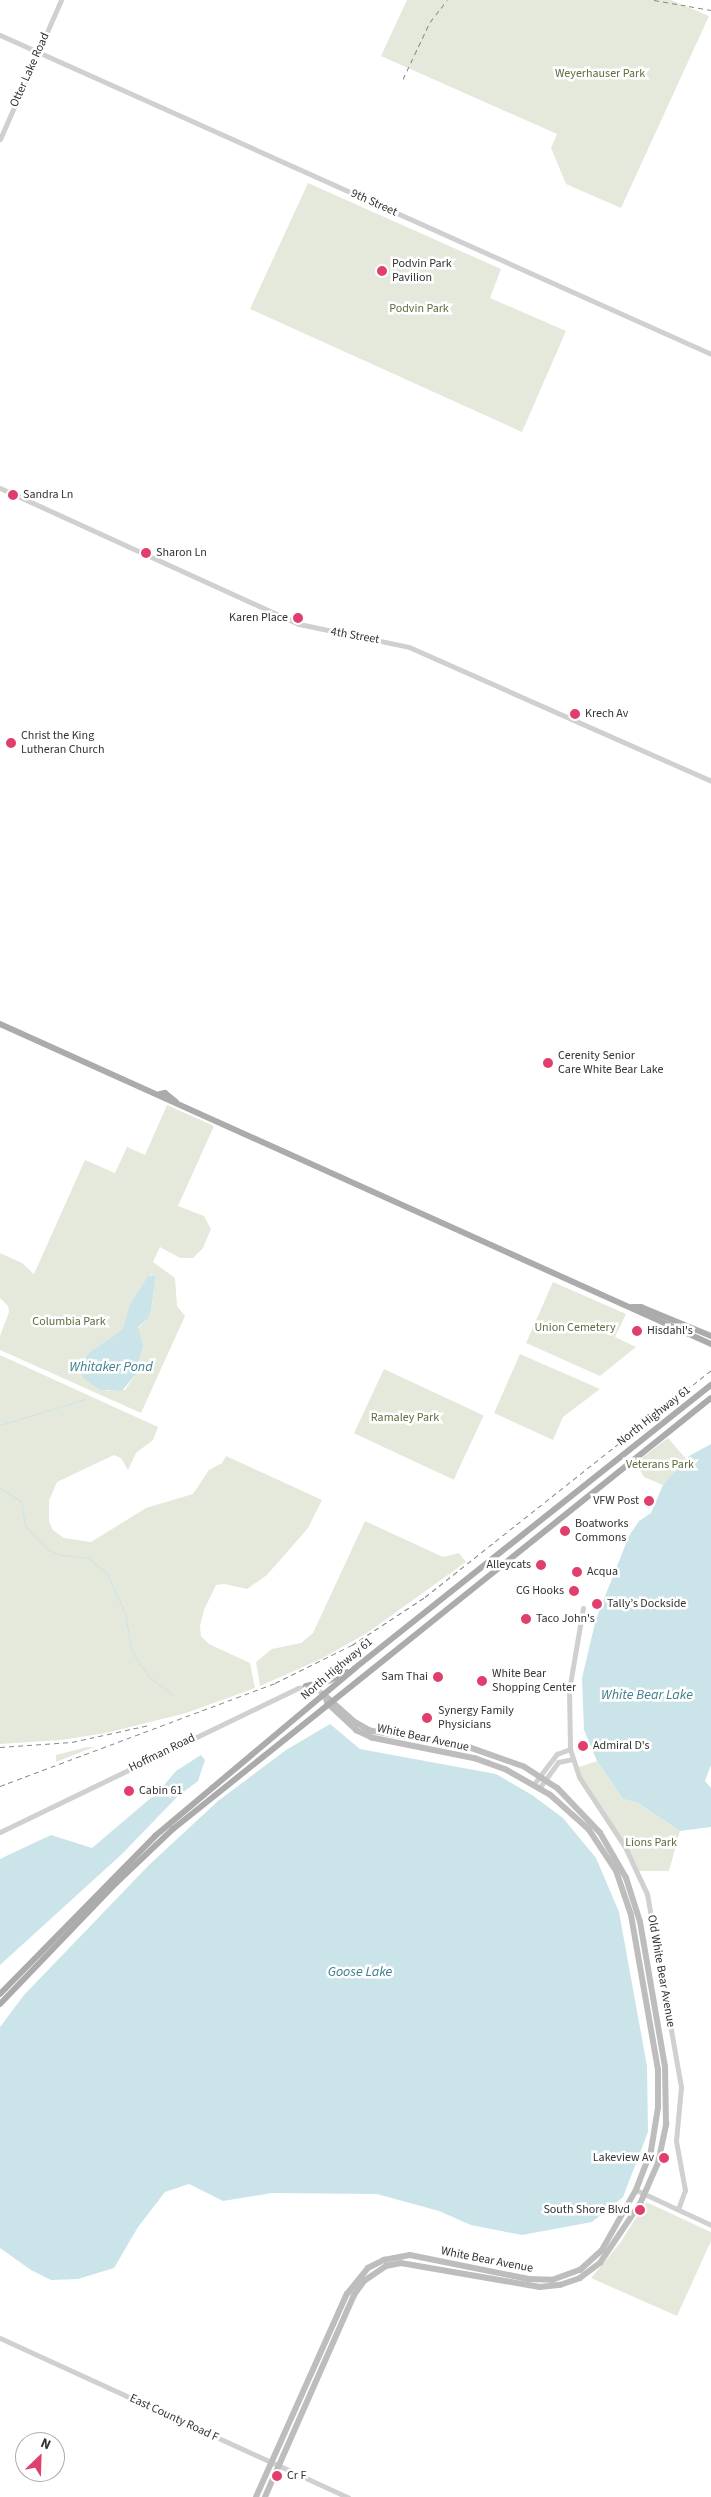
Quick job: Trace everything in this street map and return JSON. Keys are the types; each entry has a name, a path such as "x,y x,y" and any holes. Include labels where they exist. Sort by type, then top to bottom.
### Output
{"main road":[{"path":"0,1024 160,1094 174,1097 176,1102 711,1344"},
{"path":"632,1307 641,1307 711,1336"},
{"name":"North Highway 61","path":"0,1994 155,1836 355,1668 711,1385"},
{"name":"North Highway 61","path":"0,2004 156,1845 330,1702 711,1398"},
{"path":"306,1686 334,1679 355,1668"},
{"name":"White Bear Avenue","path":"256,2497 347,2294 368,2268 384,2260 410,2255 529,2279 563,2278 587,2266 602,2250 636,2190 651,2151 659,2084 631,1914 616,1872 598,1842 577,1817 537,1785 476,1759 366,1735 348,1725 324,1694"},
{"name":"White Bear Avenue","path":"266,2497 354,2295 375,2272 401,2263 416,2263 526,2285 551,2287 570,2282 600,2263 644,2194 663,2143 667,2096 635,1903 614,1853 580,1809 542,1778 477,1750 370,1731 353,1721 330,1702"}],"street":[{"name":"Otter Lake Road","path":"0,139 61,0"},
{"name":"9th Street","path":"0,35 711,354"},
{"name":"4th Street","path":"0,488 299,624 409,647 711,781"},
{"name":"Old White Bear Avenue","path":"583,1608 570,1690 570,1749 581,1780 634,1863 647,1894 680,2082 676,2140 685,2190 678,2209"},
{"path":"306,1686 318,1688 324,1694"},
{"name":"Hoffman Road","path":"0,1832 306,1686"},
{"path":"537,1785 557,1754 570,1749"},
{"path":"542,1778 558,1762 573,1759"},
{"path":"636,2190 711,2225"},
{"name":"East County Road F","path":"0,2338 348,2497"}],"green space":[{"name":"Weyerhauser Park","path":"407,0 671,0 709,16 621,208 566,184 551,148 557,134 381,56"},
{"name":"Podvin Park","path":"308,183 501,269 490,298 566,331 522,432 250,309"},
{"name":"Columbia Park","path":"167,1105 214,1126 178,1206 204,1216 211,1229 203,1248 193,1258 180,1258 160,1247 153,1262 175,1278 177,1306 185,1316 141,1413 0,1350 0,1336 9,1312 8,1306 0,1298 0,1253 22,1263 34,1274 85,1160 115,1173 127,1147 145,1155","holes":["150,1274 156,1278 151,1311 148,1319 137,1329 143,1346 136,1374 125,1390 106,1391"]},
{"name":"Union Cemetery","path":"553,1282 626,1314 615,1337 636,1347 600,1376 526,1343"},
{"name":"Union Cemetery","path":"520,1354 600,1389 563,1417 553,1440 494,1413"},
{"path":"0,1355 158,1427 153,1440 136,1453 128,1470 121,1458 114,1455 57,1482 49,1501 49,1522 53,1530 64,1538 91,1542 146,1508 193,1494 209,1470 222,1463 226,1456 322,1500 308,1528 267,1575 247,1589 224,1584 216,1585 204,1610 200,1626 201,1636 209,1644 250,1663 255,1688 186,1713 106,1733 61,1740 0,1744"},
{"name":"Ramaley Park","path":"384,1369 484,1415 454,1480 354,1433"},
{"name":"Veterans Park","path":"668,1438 687,1460 663,1485 644,1477 637,1465 639,1460"},
{"path":"365,1521 443,1557 459,1553 466,1562 367,1633 321,1659 260,1686 256,1662 272,1649 301,1643 313,1633"},
{"path":"94,1747 56,1762 56,1755"},
{"name":"Lions Park","path":"597,1761 623,1799 638,1803 680,1831 669,1871 638,1871 576,1768"},
{"path":"646,2202 711,2232 711,2241 677,2316 591,2278 620,2243"}],"water":[{"name":"Whitaker Pond","path":"149,1275 156,1277 151,1311 148,1319 138,1327 143,1346 136,1374 122,1391 100,1390 83,1378 81,1363 89,1353 123,1329 130,1304"},
{"name":"White Bear Lake","path":"711,1444 711,1765 705,1781 711,1788 711,1827 680,1831 638,1803 623,1799 597,1761 584,1730 582,1678 596,1619 629,1536 639,1521 651,1513 663,1485 689,1456"},
{"name":"Goose Lake","path":"330,1724 360,1749 496,1774 532,1795 563,1818 596,1858 619,1912 647,2066 648,2132 623,2197 592,2222 522,2235 471,2225 439,2211 377,2194 272,2193 223,2201 189,2184 165,2192 138,2227 114,2268 78,2279 51,2280 31,2270 0,2248 0,2027 24,1995 149,1865 218,1801 286,1750"},
{"path":"201,1755 205,1760 198,1781 178,1796 122,1854 0,1965 0,1859 51,1835 92,1848 159,1791 176,1771"}],"waterway":[{"path":"0,1425 85,1399"},
{"path":"0,1488 21,1501 25,1526 47,1549 61,1555 88,1558 106,1572 125,1613 132,1652 148,1676 173,1695"}],"railway":[{"path":"403,79 430,22 447,0"},
{"path":"654,0 711,10"},
{"path":"0,1786 275,1683 352,1645 425,1597 711,1370"},
{"path":"0,1747 72,1742 149,1725"}],"place":[{"name":"Podvin Park Pavilion","path":"382,271"},
{"name":"Sandra Ln","path":"13,495"},
{"name":"Sharon Ln","path":"146,553"},
{"name":"Karen Place","path":"298,618"},
{"name":"Krech Av","path":"575,714"},
{"name":"Christ the King Lutheran Church","path":"11,743"},
{"name":"Cerenity Senior Care White Bear Lake","path":"548,1063"},
{"name":"Hisdahl's","path":"637,1331"},
{"name":"VFW Post","path":"649,1501"},
{"name":"Boatworks Commons","path":"565,1531"},
{"name":"Alleycats","path":"541,1565"},
{"name":"Acqua","path":"577,1572"},
{"name":"CG Hooks","path":"574,1591"},
{"name":"Tally’s Dockside","path":"597,1604"},
{"name":"Taco John's","path":"526,1619"},
{"name":"Sam Thai","path":"438,1677"},
{"name":"White Bear Shopping Center","path":"482,1681"},
{"name":"Synergy Family Physicians","path":"427,1718"},
{"name":"Admiral D's","path":"583,1746"},
{"name":"Cabin 61","path":"129,1791"},
{"name":"Lakeview Av","path":"664,2158"},
{"name":"South Shore Blvd","path":"640,2210"},
{"name":"Cr F","path":"277,2476"}]}
